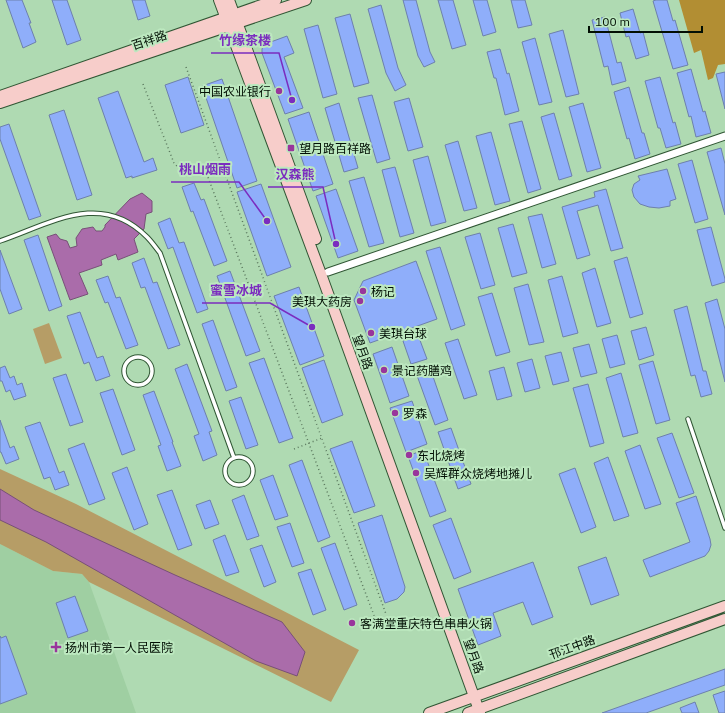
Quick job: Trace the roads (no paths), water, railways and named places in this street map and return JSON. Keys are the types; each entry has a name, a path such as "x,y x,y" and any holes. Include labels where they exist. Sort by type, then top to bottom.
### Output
{"street":[{"name":"望月路","path":"219,0 232,20 328,272 477,696"},
{"name":"望月路","path":"229,0 232,20 321,274 483,711"},
{"name":"百祥路","path":"0,103 232,20 276,0"},
{"name":"百祥路","path":"0,96 232,20 306,0"},
{"path":"328,272 725,136"},
{"name":"邗江中路","path":"429,713 725,606"},
{"path":"468,713 483,711 725,619"}],"lane":[{"path":"0,241 74,214 95,212 108,214 131,224 148,237 160,253 234,458"},
{"path":"135,357 144,358 152,370 149,378 142,384 133,384 129,382 124,375 127,361 135,357"},
{"path":"688,418 725,528"},
{"path":"241,457 248,460 252,466 253,473 250,480 244,484 236,485 230,482 226,476 225,469 228,462 234,458 241,457"}],"place":[{"name":"中国农业银行","path":"279,91"},
{"name":"竹缘茶楼","path":"292,100"},
{"name":"望月路百祥路","path":"291,148"},
{"name":"桃山烟雨","path":"267,221"},
{"name":"汉森熊","path":"336,244"},
{"name":"杨记","path":"363,291"},
{"name":"美琪大药房","path":"360,301"},
{"name":"蜜雪冰城","path":"312,327"},
{"name":"美琪台球","path":"371,333"},
{"name":"景记药膳鸡","path":"384,370"},
{"name":"罗森","path":"395,413"},
{"name":"东北烧烤","path":"409,455"},
{"name":"吴辉群众烧烤地摊儿","path":"416,473"},
{"name":"客满堂重庆特色串串火锅","path":"352,623"},
{"name":"扬州市第一人民医院","path":"56,647"}]}
